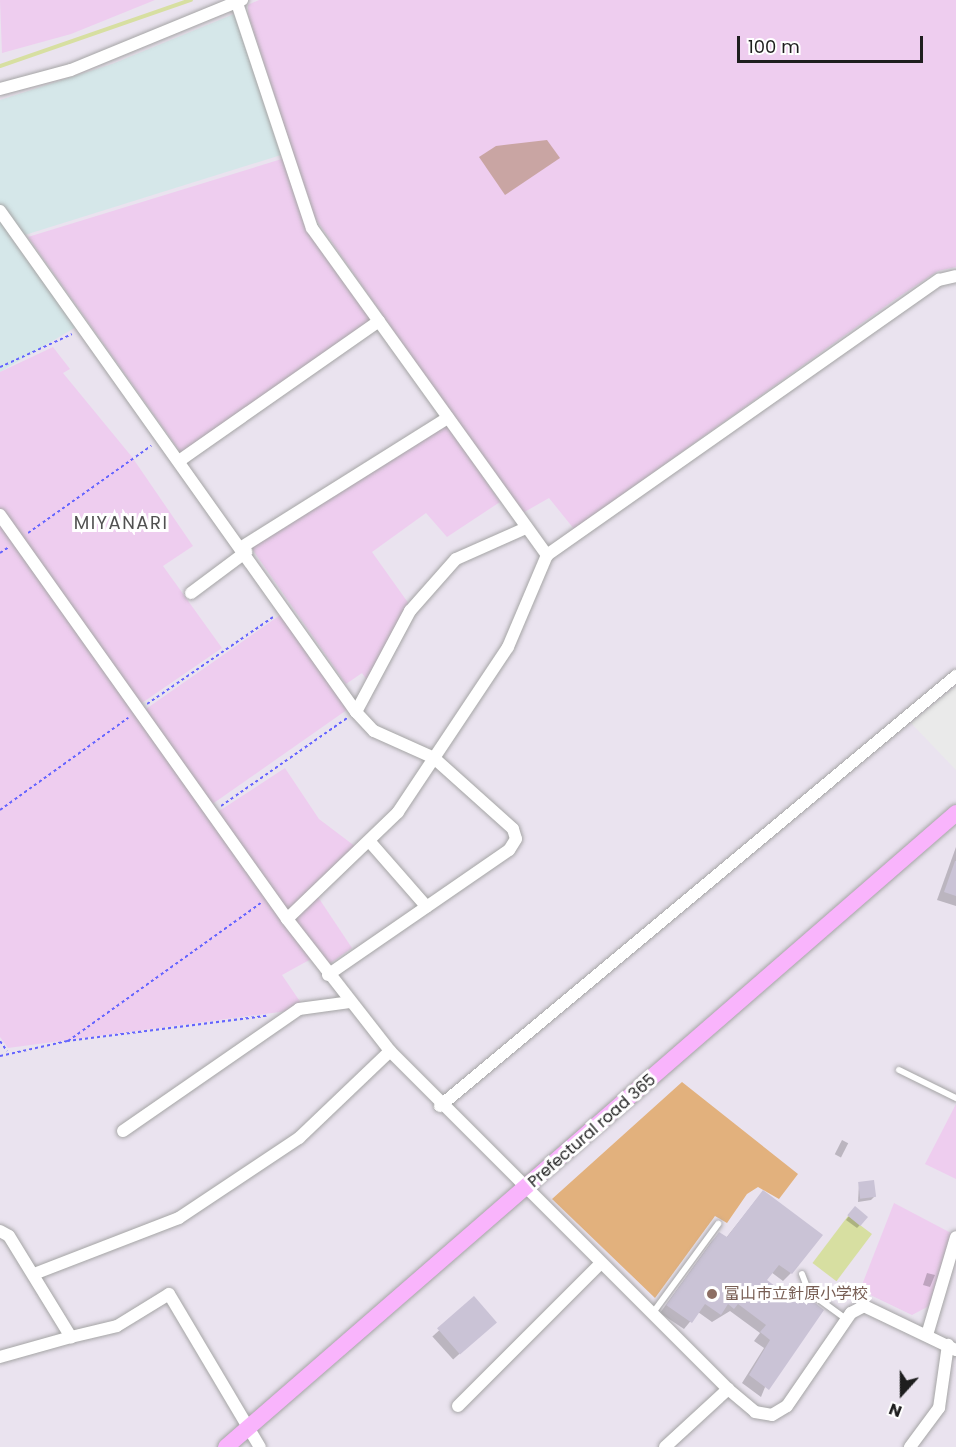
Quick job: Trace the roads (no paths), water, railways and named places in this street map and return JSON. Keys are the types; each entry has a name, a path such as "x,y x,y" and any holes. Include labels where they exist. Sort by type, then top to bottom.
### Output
{"main road":[{"name":"Prefectural road 365","path":"226,1447 250,1430 956,813"}],"street":[{"path":"0,89 71,70 240,1 312,228 547,555"},
{"path":"0,211 244,549 356,712 374,731 434,758 513,829 516,839 509,850 328,975"},
{"path":"287,919 398,813 508,647 547,555 939,280 956,276"},
{"path":"179,461 380,321"},
{"path":"190,593 244,549 448,418"},
{"path":"0,515 287,919 328,975 390,1051 440,1106 728,1389 755,1412 772,1415 787,1406 846,1319 864,1306 952,1348 939,1408 910,1447"},
{"path":"356,712 410,611 456,559 526,528"},
{"path":"440,1106 956,676"},
{"path":"370,842 427,907"},
{"path":"123,1131 298,1009 350,1002"},
{"path":"34,1274 179,1218 299,1138 390,1051"},
{"path":"0,1231 34,1274 71,1337"},
{"path":"927,1335 956,1237"},
{"path":"458,1406 600,1264"},
{"path":"0,1357 117,1326 169,1294 260,1447"},
{"path":"665,1447 728,1389"}],"lane":[{"path":"899,1070 956,1098"},
{"path":"651,1314 718,1224"},
{"path":"802,1274 809,1292 846,1319"}],"waterway":[{"path":"0,66 191,0"}],"place":[{"name":"富山市立針原小学校","path":"712,1294"}],"district":[{"name":"MIYANARI","path":"121,523"}]}
